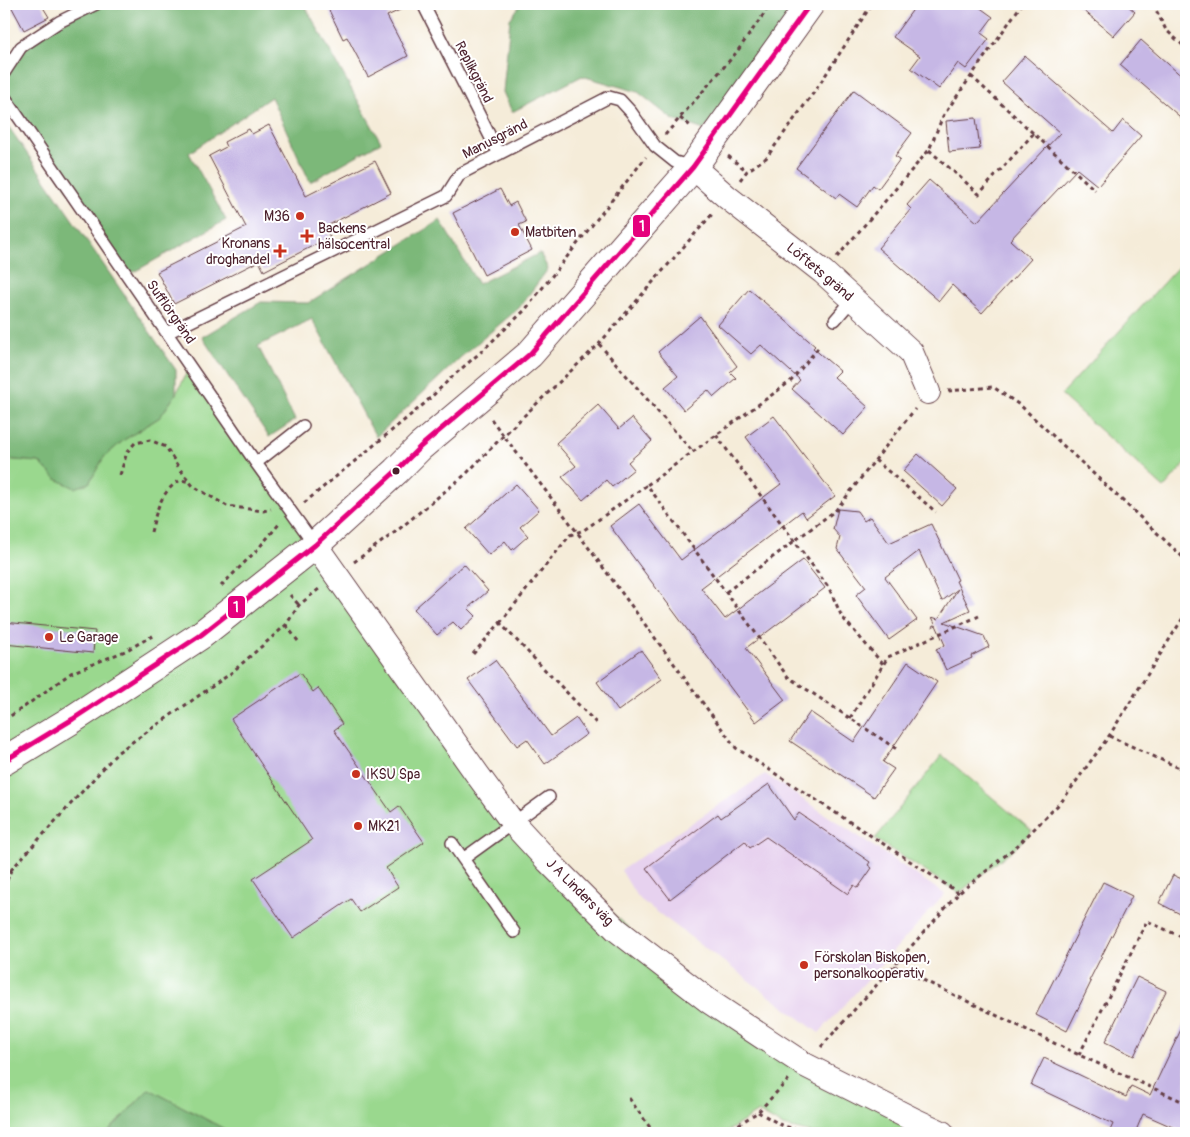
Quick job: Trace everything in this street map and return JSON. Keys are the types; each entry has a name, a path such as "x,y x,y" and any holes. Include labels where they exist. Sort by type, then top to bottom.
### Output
{"street":[{"path":"4,761 74,719 201,635 315,545 475,399 530,354 693,167 810,4"},
{"name":"Löftets gränd","path":"693,167 727,197 823,272 911,352 928,392"},
{"name":"J A Linders väg","path":"315,545 513,823 617,930 710,1002 805,1065 942,1133"}],"lane":[{"path":"4,73 21,47 59,22 96,4"},
{"name":"Replikgränd","path":"423,4 499,154"},
{"name":"Sufflörgränd","path":"4,96 256,463 315,545"},
{"name":"Manusgränd","path":"167,333 446,196 460,174 609,97 620,100 655,146 675,162 693,167"},
{"path":"835,320 853,300"},
{"path":"256,463 303,426"},
{"path":"463,859 549,797"},
{"path":"452,843 514,932"}],"path":[{"path":"216,592 282,521 424,404 525,310 655,146 736,53 772,4"},
{"path":"4,888 11,870 118,752 230,674 286,625 298,605 398,530 466,474 599,344 748,171 766,158 818,88 872,4"},
{"path":"823,272 929,150 943,116 1022,4"},
{"path":"1153,4 1166,30 1186,48"},
{"path":"971,76 1095,190"},
{"path":"929,150 979,194 1034,133"},
{"path":"599,344 693,452"},
{"path":"473,654 500,623 570,534 584,530 791,381 818,348"},
{"path":"454,375 504,435 736,748 959,893"},
{"path":"726,592 836,510 928,392 993,387 1021,406 1186,560"},
{"path":"716,435 829,588 842,617 883,664"},
{"path":"120,475 127,452 135,443 150,440 166,447 193,486 227,506 263,511 285,503"},
{"path":"875,460 936,512"},
{"path":"151,532 158,505 168,490 181,480 190,482"},
{"path":"647,485 788,677 898,750"},
{"path":"821,1046 959,893 1017,846 1062,801 1109,736 1184,620 1186,613"},
{"path":"850,718 888,656 979,616"},
{"path":"500,623 599,726"},
{"path":"286,625 298,641"},
{"path":"4,720 71,673 125,651 158,632"},
{"path":"1109,736 1186,770"},
{"path":"4,865 11,870"},
{"path":"1080,1055 1147,921 1186,939"},
{"path":"894,966 1080,1055 1186,1103"},
{"path":"725,1133 758,1112 790,1079"},
{"path":"629,1098 654,1133"},
{"path":"758,1112 783,1126 812,1133"}],"shaded area":[{"name":"Förskolan Biskopen, personalkooperativ","path":"765,774 945,894 819,1033 637,897 621,870"}],"green space":[{"path":"96,4 304,4 381,142 310,182 271,97 189,153 226,220 127,276 4,96 4,75 30,41"},
{"path":"521,4 797,4 704,130 672,119 638,92 582,76 512,112 503,92 510,19"},
{"path":"4,120 176,370 176,394 160,417 124,440 104,457 89,483 75,488 56,479 39,462 4,459"},
{"path":"440,220 478,284 540,253 548,269 519,308 461,357 376,437 312,319 258,346 295,420 269,437 202,337 261,302 308,303"},
{"path":"1186,258 1186,463 1164,488 1061,395"},
{"path":"190,366 513,823 710,1002 942,1133 812,1133 783,1126 758,1112 725,1133 232,1133 149,1089 107,1133 4,1133 4,459 39,462 56,479 89,483 104,457 124,440 160,417 176,394"},
{"path":"942,755 1032,831 1017,846 959,893 875,839"},
{"path":"149,1089 232,1133 107,1133"}],"building":[{"path":"10,4 41,4 49,17 24,30"},
{"path":"326,4 413,4 387,16 408,56 368,77 347,37 343,39"},
{"path":"917,4 975,4 993,17 981,33 989,39 966,69 958,63 939,89 911,68 920,56 893,37"},
{"path":"1076,4 1126,4 1135,12 1114,36"},
{"path":"1141,40 1186,80 1186,122 1120,65"},
{"path":"1025,56 1113,133 1123,120 1141,136 1098,186 1077,169 1010,240 1031,259 982,313 952,285 939,301 878,248 911,209 907,205 929,180 977,222 1060,133 1002,82"},
{"path":"854,90 912,133 895,156 900,159 878,189 873,185 857,207 839,194 836,198 796,168"},
{"path":"976,118 980,149 949,152 946,121"},
{"name":"M36","path":"269,125 306,196 375,161 391,193 325,227 330,237 264,271 259,261 174,304 157,272 246,227 209,156 226,147 224,142 249,129 252,134"},
{"path":"500,189 509,206 516,202 526,222 519,225 532,250 484,275 453,213"},
{"path":"749,289 815,346 813,348 840,371 834,377 868,407 843,435 792,389 800,380 761,345 751,354 718,325"},
{"path":"700,316 737,366 730,372 736,378 714,397 708,390 684,410 665,387 678,376 658,352"},
{"path":"598,405 619,429 632,418 652,441 628,462 634,469 612,487 606,480 583,500 562,477 576,466 556,443"},
{"path":"774,416 835,496 806,518 802,511 701,588 725,619 803,560 825,588 746,648 785,700 756,722 610,526 639,504 681,560 781,484 746,437"},
{"path":"918,454 957,489 942,506 903,471"},
{"path":"516,484 539,510 520,527 528,536 512,550 505,541 489,555 466,529"},
{"path":"838,509 857,511 864,521 870,517 889,543 931,524 970,610 944,622 984,636 989,647 971,656 972,658 946,670 936,649 945,645 936,625 932,627 935,623 932,617 938,619 958,589 942,601 919,551 885,577 917,620 889,640 856,595 866,587 837,549 840,537 833,529"},
{"path":"464,564 488,591 468,608 476,616 461,630 453,622 437,635 414,609"},
{"name":"Le Garage","path":"4,622 95,631 93,653 4,644"},
{"path":"641,650 662,679 618,711 597,682"},
{"path":"495,660 551,736 576,718 587,734 545,764 527,739 517,746 468,680"},
{"path":"908,662 937,682 883,762 894,769 874,797 790,741 810,712 854,742"},
{"name":"MK21","path":"300,673 313,692 318,688 342,724 334,730 391,812 399,806 424,842 386,868 398,887 360,912 351,899 293,938 253,879 312,840 231,719"},
{"path":"769,784 794,820 799,813 870,862 868,865 872,868 858,888 854,885 848,894 766,837 750,848 745,841 670,899 646,868 718,814 721,818"},
{"path":"1173,875 1186,881 1186,917 1159,903"},
{"path":"1103,882 1132,896 1089,981 1091,982 1067,1031 1036,1015"},
{"path":"1137,977 1166,991 1134,1056 1105,1042"},
{"path":"1186,1019 1186,1133 1143,1114 1135,1133 1109,1133 1113,1124 1031,1085 1044,1058 1126,1097 1131,1086 1150,1095"}],"transit line":[{"name":"1","path":"4,761 73,719 201,635 315,545 420,447 530,354 693,167 810,4"}],"place":[{"name":"M36","path":"300,216"},
{"name":"Matbiten","path":"515,232"},
{"name":"Backens hälsocentral","path":"307,236"},
{"name":"Kronans droghandel","path":"280,251"},
{"name":"Le Garage","path":"49,637"},
{"name":"IKSU Spa","path":"356,774"},
{"name":"MK21","path":"358,826"},
{"name":"Förskolan Biskopen, personalkooperativ","path":"804,965"}]}
